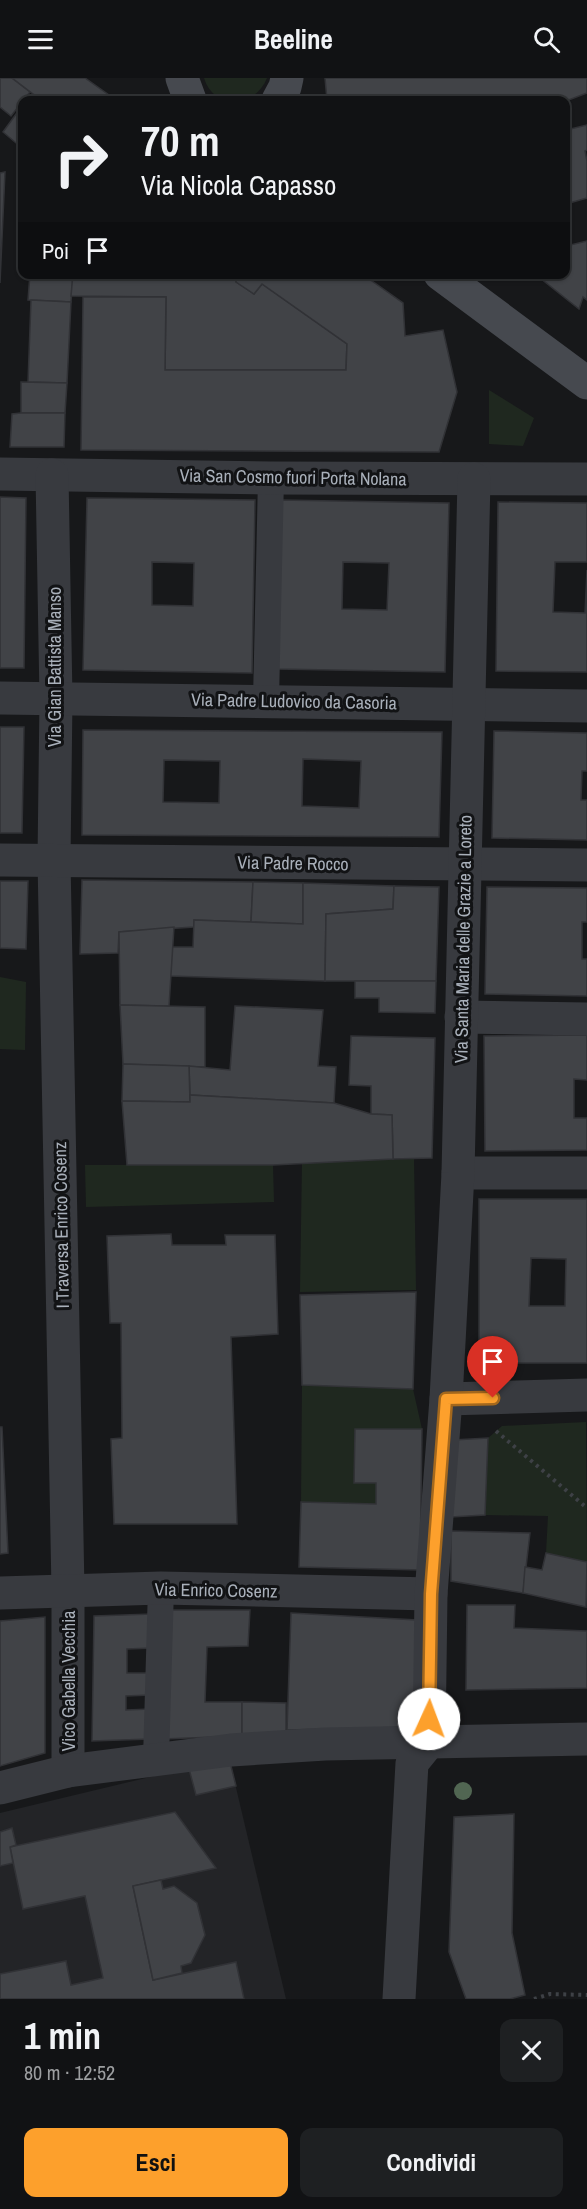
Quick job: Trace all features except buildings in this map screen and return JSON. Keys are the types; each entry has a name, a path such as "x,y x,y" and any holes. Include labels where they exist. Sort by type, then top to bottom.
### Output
{"main road":[{"path":"447,279 587,383"}],"street":[{"name":"Via San Cosmo fuori Porta Nolana","path":"0,474 587,479"},
{"name":"Via Gian Battista Manso","path":"52,475 56,699 54,860"},
{"path":"266,700 271,478"},
{"name":"Via Santa Maria delle Grazie a Loreto","path":"429,1742 431,1594 446,1399 458,1173 474,478"},
{"name":"Via Padre Ludovico da Casoria","path":"0,698 587,706"},
{"name":"Via Padre Rocco","path":"0,860 587,865"},
{"name":"I Traversa Enrico Cosenz","path":"54,860 68,1590"},
{"path":"461,1017 587,1019"},
{"path":"458,1173 587,1173"},
{"path":"446,1399 587,1395"},
{"path":"156,1759 161,1588"},
{"name":"Via Enrico Cosenz","path":"0,1593 161,1588 431,1594"},
{"name":"Vico Gabella Vecchia","path":"68,1590 68,1772"},
{"path":"0,1788 68,1772 255,1748 587,1738"},
{"path":"399,1999 412,1763 429,1742"}],"path":[{"path":"495,1431 587,1508"},
{"path":"534,1999 550,1994 587,1995"}],"shaded area":[{"path":"204,78 267,78 252,96 216,96 209,89"},
{"path":"489,390 534,418 523,446 489,444"},
{"path":"0,977 26,982 25,1050 0,1049"},
{"path":"414,1159 416,1290 300,1292 302,1161"},
{"path":"85,1165 273,1165 274,1202 86,1207"},
{"path":"302,1385 413,1389 422,1429 356,1429 354,1483 376,1483 376,1504 301,1502"},
{"path":"586,1422 587,1562 546,1553 548,1516 485,1515 488,1438 502,1426"},
{"path":"229,1758 286,1999 0,1999 0,1813"}],"route":[{"path":"429,1719 431,1594 446,1399 493,1398"}]}
